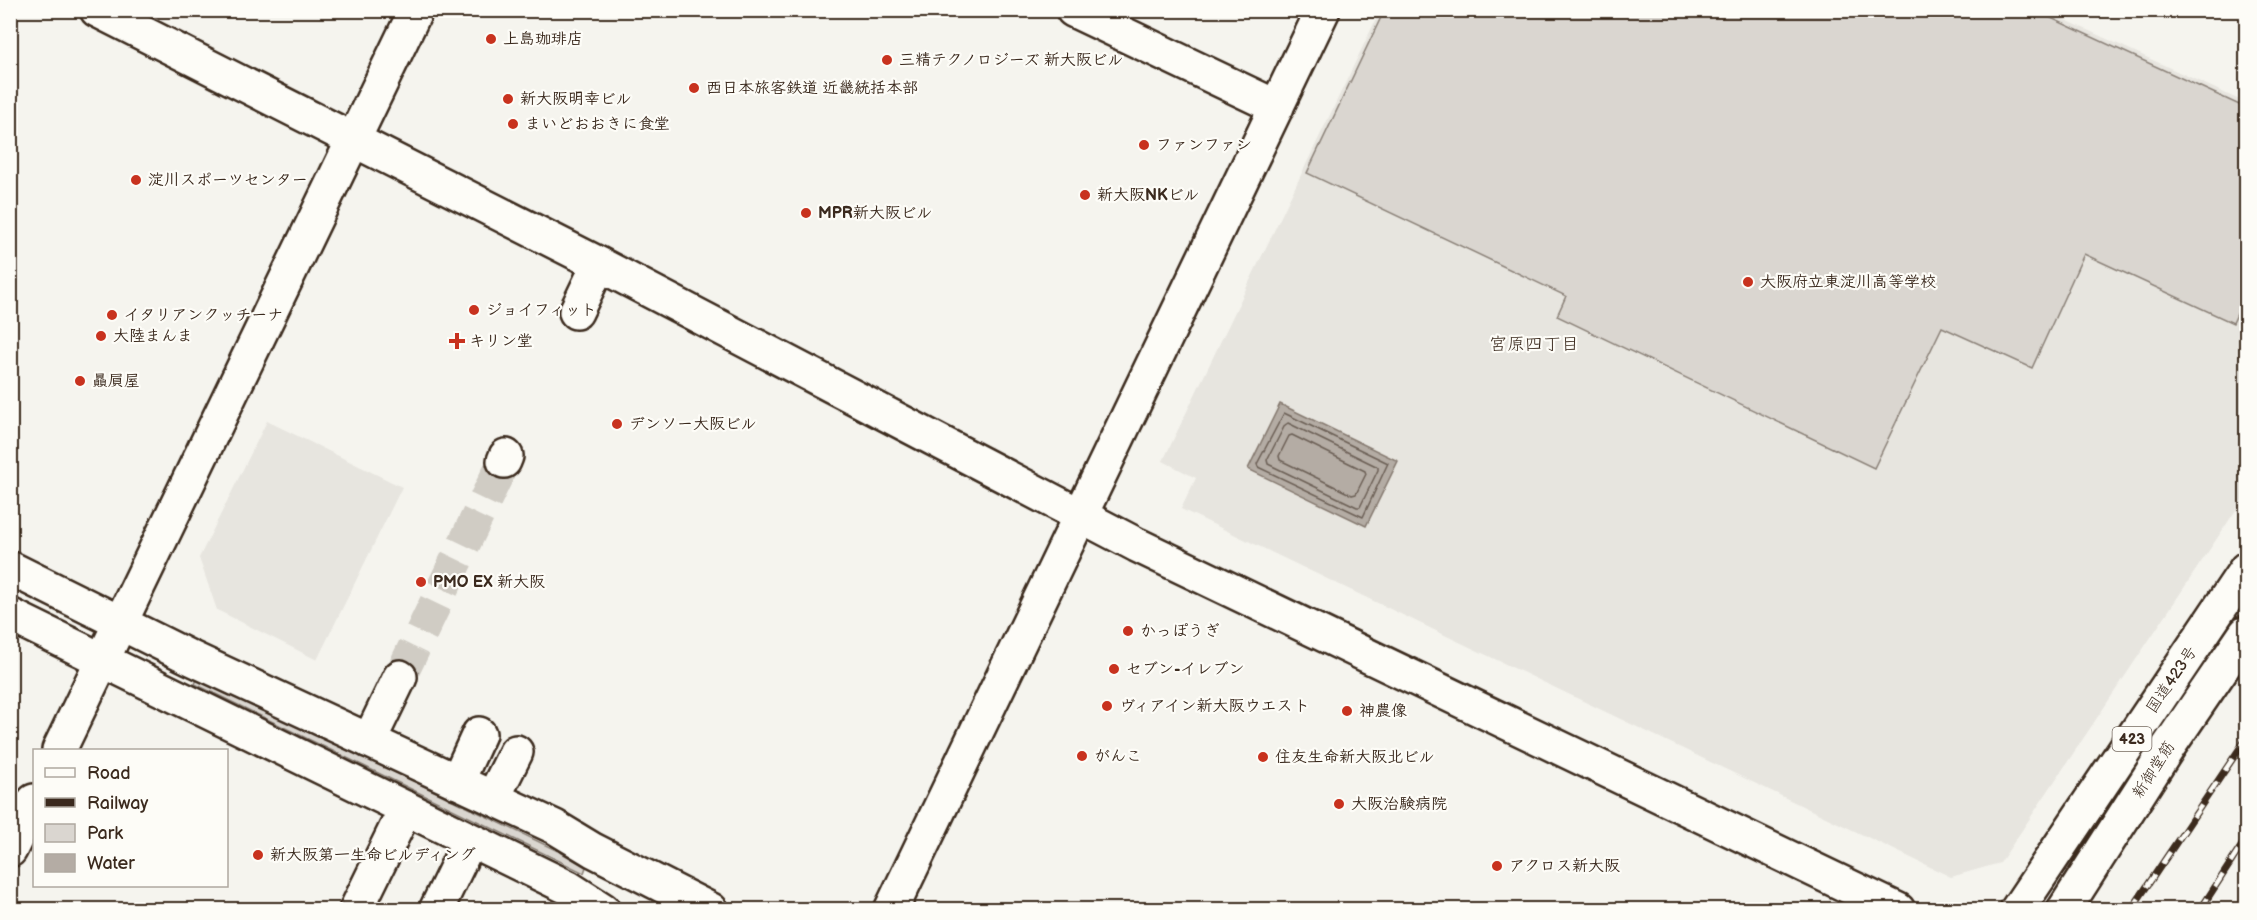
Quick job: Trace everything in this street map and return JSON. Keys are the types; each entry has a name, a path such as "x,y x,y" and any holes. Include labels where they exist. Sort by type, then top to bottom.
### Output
{"main road":[{"path":"97,10 598,264 1080,517 1898,909"},
{"path":"59,749 416,10"},
{"path":"1073,10 1277,107"},
{"path":"891,909 1323,10"},
{"path":"576,312 598,264"},
{"path":"10,568 189,657 555,827 593,850 711,909"},
{"name":"国道423号","path":"2017,909 2247,569"},
{"path":"10,615 567,887 603,909"},
{"name":"新御堂筋","path":"2064,909 2169,746 2247,633"},
{"path":"369,741 400,677"},
{"path":"457,782 479,734"},
{"path":"493,798 516,752"},
{"path":"10,850 33,803"},
{"path":"356,909 405,808"},
{"path":"436,909 470,840"}],"shaded area":[{"name":"大阪府立東淀川高等学校","path":"1380,11 2046,11 2246,103 2246,495 2000,863 1951,877 1181,509 1196,478 1163,461"},
{"path":"267,421 402,487 317,660 217,610 199,558"}],"green space":[{"path":"1384,11 2036,11 2246,108 2246,294 2233,323 2084,254 2032,368 1942,327 1874,468 1557,316 1566,296 1307,173"},
{"path":"198,677 562,853 586,867 584,873 195,684"}],"water":[{"path":"1280,404 1398,461 1366,526 1248,469"}],"tunnel":[{"path":"400,677 504,461"}],"railway":[{"path":"2131,910 2246,739"},
{"path":"2200,910 2246,839"}],"place":[{"name":"上島珈琲店","path":"491,39"},
{"name":"三精テクノロジーズ 新大阪ビル","path":"887,60"},
{"name":"西日本旅客鉄道 近畿統括本部","path":"694,88"},
{"name":"新大阪明幸ビル","path":"508,99"},
{"name":"まいどおおきに食堂","path":"513,124"},
{"name":"ファンファン","path":"1144,145"},
{"name":"淀川スポーツセンター","path":"136,180"},
{"name":"新大阪NKビル","path":"1085,195"},
{"name":"MPR新大阪ビル","path":"806,213"},
{"name":"大阪府立東淀川高等学校","path":"1748,282"},
{"name":"ジョイフィット","path":"474,310"},
{"name":"イタリアンクッチーナ","path":"112,315"},
{"name":"大陸まんま","path":"101,336"},
{"name":"キリン堂","path":"457,341"},
{"name":"贔屓屋","path":"80,381"},
{"name":"デンソー大阪ビル","path":"617,424"},
{"name":"PMO EX 新大阪","path":"421,582"},
{"name":"かっぽうぎ","path":"1128,631"},
{"name":"セブン-イレブン","path":"1114,669"},
{"name":"ヴィアイン新大阪ウエスト","path":"1107,706"},
{"name":"神農像","path":"1347,711"},
{"name":"がんこ","path":"1082,756"},
{"name":"住友生命新大阪北ビル","path":"1263,757"},
{"name":"大阪治験病院","path":"1339,804"},
{"name":"新大阪第一生命ビルディング","path":"258,855"},
{"name":"アクロス新大阪","path":"1497,866"}],"district":[{"name":"宮原四丁目","path":"1534,344"}]}
